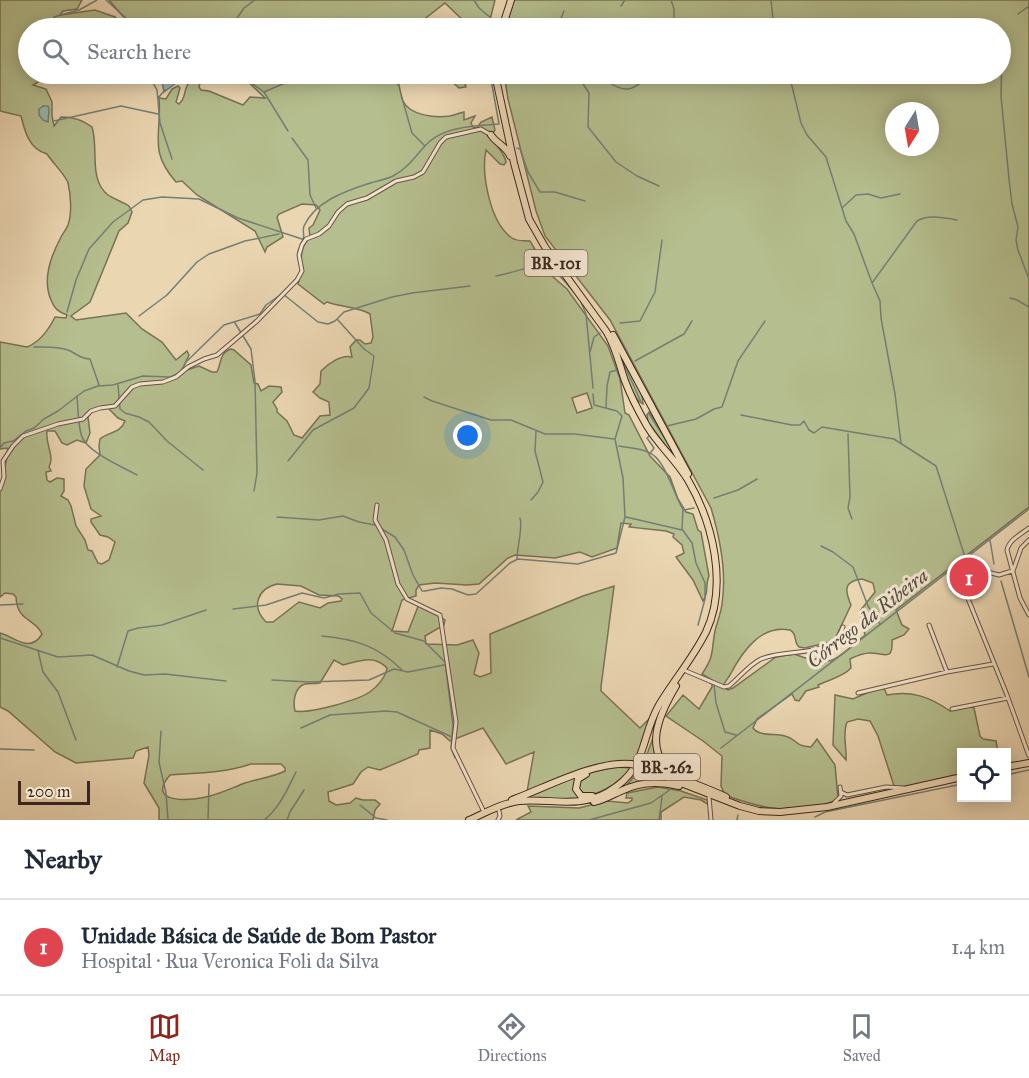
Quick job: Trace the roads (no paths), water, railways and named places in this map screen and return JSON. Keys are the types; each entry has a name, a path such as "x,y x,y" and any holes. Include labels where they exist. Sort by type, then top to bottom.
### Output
{"highway":[{"path":"503,18 509,0"},
{"name":"BR-101","path":"469,820 517,802 565,803 591,800 613,789 641,755 658,707 705,634 714,609 716,594 714,561 703,510 682,472 654,437 626,383 614,346 606,331 548,253 534,229 520,186 497,84"},
{"name":"BR-101","path":"479,820 521,804 570,806 593,802 618,790 637,769 646,752 659,713 707,635 714,618 719,588 718,568 706,508 609,329 547,246 536,227 517,162 498,84"},
{"path":"491,135 499,141 505,138 501,108"},
{"path":"491,135 508,152 520,186"},
{"path":"626,383 639,405 644,406 646,401 635,377"},
{"path":"654,437 646,418 647,411 652,411 665,430"},
{"name":"BR-262","path":"679,681 662,712 657,727 656,746 662,761 679,776 752,807"},
{"name":"BR-262","path":"469,820 595,767 614,763 630,767"},
{"path":"1011,766 1029,763"},
{"name":"BR-262","path":"630,767 609,789 588,797 581,796 576,790 576,783 581,777 592,771 609,766 630,767 645,768 752,807 774,812"},
{"name":"BR-262","path":"645,768 733,803 762,811"},
{"name":"BR-262","path":"593,802 606,799 633,786 654,783 675,785 742,808 774,812 799,811 957,778"}],"street":[{"path":"0,489 4,477 3,461 23,436 58,424 83,419 92,411 115,406 132,387 163,382 177,377 204,358 217,355 257,321 297,280 302,271 299,255 302,245 306,239 319,234 329,226 338,212 347,204 367,198 388,185 423,172 446,137 481,129 491,135"},
{"path":"377,505 375,520 386,540 393,570 401,589 407,599 440,615 456,722 453,748 484,812"},
{"path":"1029,528 1007,547 1020,598 1029,615"},
{"path":"1012,572 1021,548 1029,540"},
{"path":"956,569 1029,756"},
{"path":"963,584 991,573 999,575 1012,572"},
{"path":"928,625 947,672"},
{"path":"686,671 724,687 729,686 759,660 784,652 812,650 831,645 838,638 843,627"},
{"path":"858,693 947,672 993,664"},
{"path":"952,710 1008,698"},
{"path":"830,806 841,796 840,787"},
{"path":"841,792 847,795 886,787 908,789"},
{"path":"709,797 711,820"},
{"path":"498,820 499,811"}],"water":[{"path":"162,84 175,84 164,92"},
{"path":"48,106 49,109 48,122 39,115 39,109"}],"waterway":[{"path":"53,18 79,10 97,0"},
{"path":"106,0 126,18"},
{"path":"237,18 244,8 255,0"},
{"path":"474,0 479,8 491,18"},
{"path":"621,6 625,0"},
{"path":"671,0 674,18"},
{"path":"771,0 773,18"},
{"path":"1018,14 1029,6"},
{"path":"561,18 564,11"},
{"path":"154,84 157,90 160,123 172,159"},
{"path":"253,84 264,92 288,131"},
{"path":"264,92 283,84"},
{"path":"298,252 304,238 304,226 322,204 339,194 399,173 429,142 444,133 462,128 499,124 492,84"},
{"path":"583,84 589,93 588,127 616,162 637,176 659,186"},
{"path":"611,84 626,89 639,84"},
{"path":"791,84 801,123 807,135 826,157 846,221 854,234 880,301 901,443"},
{"path":"1001,84 1009,179 1018,227 1016,240 1029,279"},
{"path":"158,98 165,90"},
{"path":"402,98 412,133 425,146"},
{"path":"54,121 121,106 158,114"},
{"path":"292,138 308,160 310,195 316,208"},
{"path":"517,148 520,149 528,172 540,192 555,192 585,201"},
{"path":"842,208 856,195 868,194 881,198 900,194"},
{"path":"67,312 76,280 89,249 113,222 143,200 162,197 199,199 238,218 302,239"},
{"path":"872,283 917,221 931,217 957,220"},
{"path":"139,316 167,295 197,262 209,254 245,241 279,234"},
{"path":"620,323 640,321 655,292 662,240"},
{"path":"496,276 540,265 555,272 576,295"},
{"path":"283,294 318,322 328,324 344,312 392,297 470,286"},
{"path":"181,371 186,362 224,325 260,314 266,305 283,293"},
{"path":"1010,298 1029,307"},
{"path":"581,302 586,314 593,388"},
{"path":"288,461 313,430 354,408 369,388 374,356 364,349 337,319"},
{"path":"635,361 684,334 692,321"},
{"path":"667,426 696,419 722,407 738,361 765,321"},
{"path":"235,323 251,349 255,381 257,473 254,491"},
{"path":"590,352 594,337 600,333"},
{"path":"34,347 64,349 90,359 99,385"},
{"path":"619,353 641,402"},
{"path":"607,386 610,372 617,370"},
{"path":"0,448 4,443 13,441 34,428 84,391 143,376 170,377 177,374"},
{"path":"118,385 120,409 149,422 167,441 203,470"},
{"path":"606,407 607,387"},
{"path":"382,529 395,537 404,550 413,575 422,591 441,588 468,595 476,594 510,563 518,559 578,564 616,553 625,517 623,478 615,439 622,416 617,411 594,405 593,394"},
{"path":"77,396 79,425 84,440 96,452 137,475"},
{"path":"424,397 491,420 511,420 545,434 575,434 614,439"},
{"path":"649,414 674,453"},
{"path":"741,415 792,425 800,425 804,421 809,430 814,433 822,427 894,439 936,466 965,557"},
{"path":"531,500 543,482 535,451 536,431"},
{"path":"848,434 850,497 848,508 852,519"},
{"path":"649,436 647,438 654,448 651,452"},
{"path":"619,446 641,450 654,456 664,469 683,509 682,529 692,543 696,563 705,583 705,599 698,625"},
{"path":"714,498 738,490 757,479"},
{"path":"684,510 694,508"},
{"name":"Córrego da Ribeira","path":"721,748 1029,509"},
{"path":"277,517 319,520 343,516 375,525"},
{"path":"626,517 682,530"},
{"path":"517,559 520,518"},
{"path":"990,540 994,564"},
{"path":"821,546 853,567 868,606 880,624"},
{"path":"1001,581 1029,677"},
{"path":"233,609 266,605 302,593 324,598 339,594 360,593 371,613 395,633 424,641 445,662 453,725 451,748 455,758"},
{"path":"0,605 23,604"},
{"path":"117,667 128,631 162,625 206,610"},
{"path":"322,636 345,639 375,649 402,670"},
{"path":"0,638 58,657 92,655 144,675 165,674 226,681"},
{"path":"38,651 43,672 58,692 76,740"},
{"path":"272,680 309,682 369,680 394,669 408,672 444,665"},
{"path":"710,683 714,685 716,703 725,732 736,735"},
{"path":"301,728 330,715 386,711 397,712 452,737"},
{"path":"161,731 159,762 166,793 168,820"},
{"path":"0,749 34,750"},
{"path":"1011,774 1029,770"},
{"path":"264,820 279,804 296,772"},
{"path":"208,820 209,784"},
{"path":"815,817 825,812 957,785"},
{"name":"Córrego da Ribeira","path":"589,820 651,803 674,787"},
{"path":"287,820 304,790"},
{"path":"659,820 662,797"},
{"path":"360,805 376,818 387,820"},
{"path":"737,820 738,815"}],"place":[{"name":"Unidade Básica de Saúde de Bom Pastor","path":"969,577"}]}
